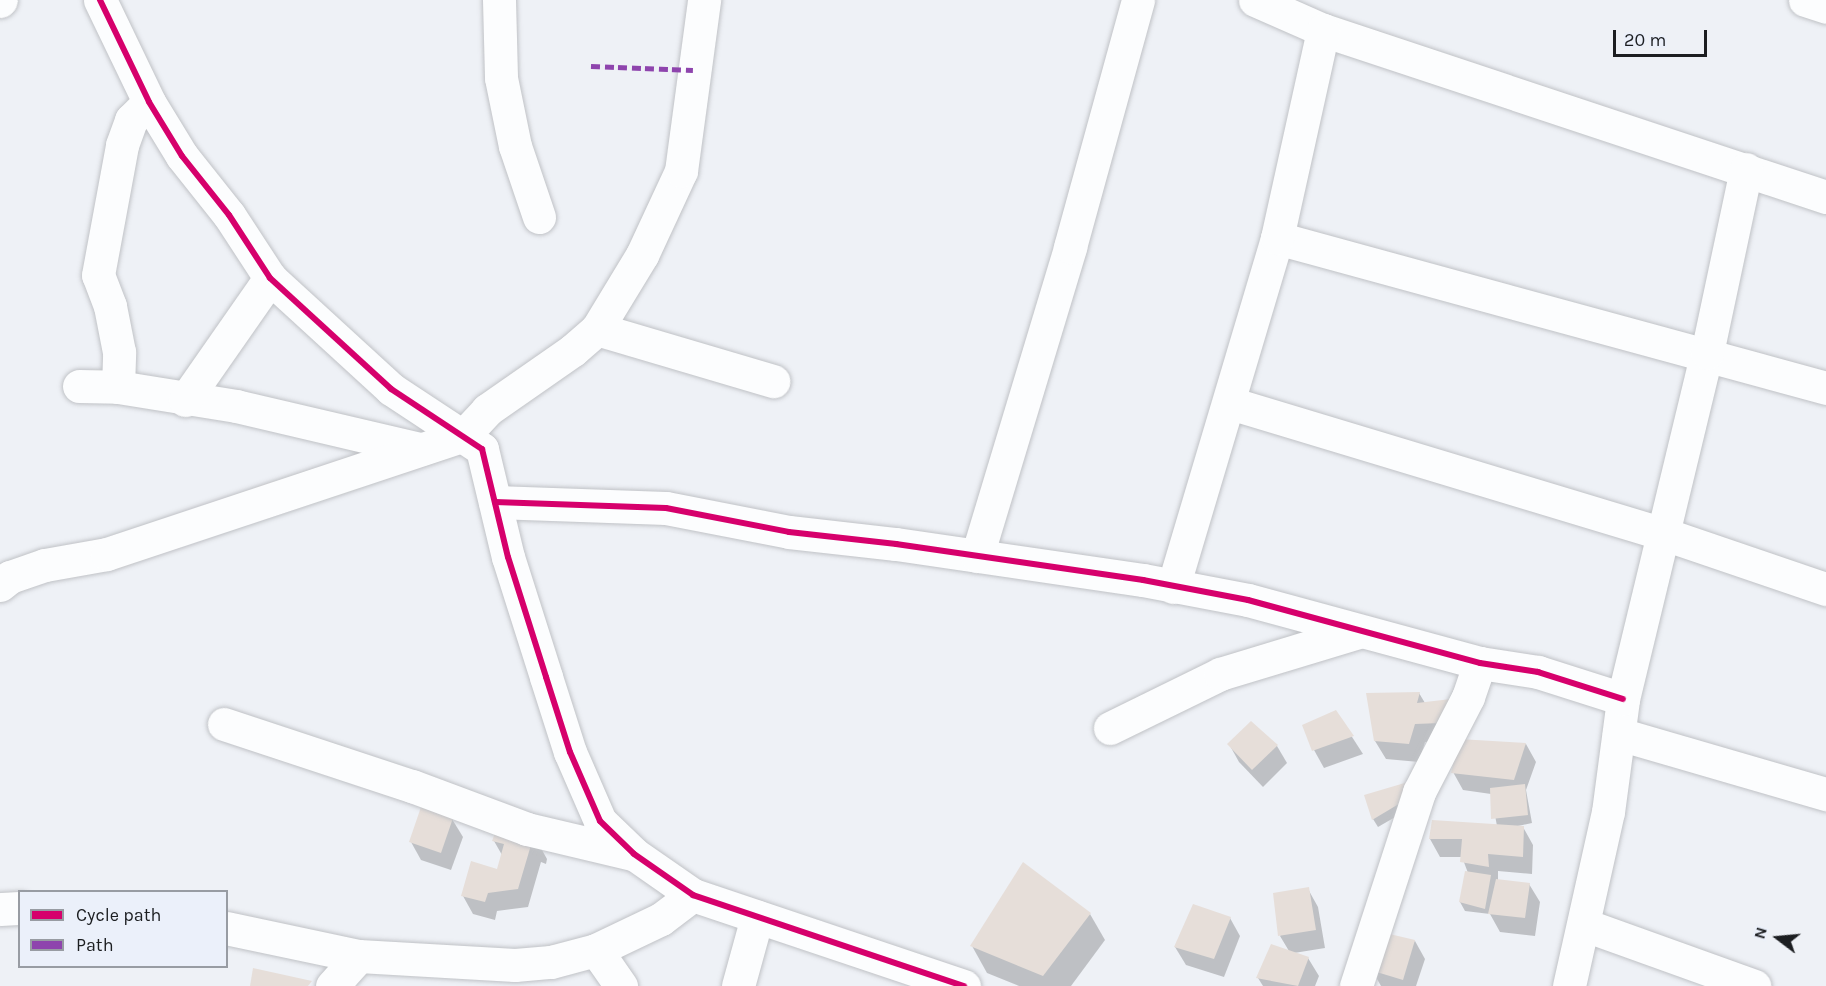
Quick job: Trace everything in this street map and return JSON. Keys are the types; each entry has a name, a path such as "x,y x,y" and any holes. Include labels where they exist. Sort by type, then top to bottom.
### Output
{"street":[{"path":"100,0 150,102 182,156 229,215 270,278 390,389 464,435 482,449 508,557 570,752 600,821 634,854 693,895 964,986"},
{"path":"500,0 501,78 515,146 540,217"},
{"path":"0,585 10,577 45,565 107,554 464,435 487,410 597,329 642,255 681,171 704,0"},
{"path":"977,556 1070,247 1138,0"},
{"path":"1805,0 1826,7"},
{"path":"1274,4 1323,30 1826,197"},
{"path":"1173,587 1230,404 1277,238 1323,30"},
{"path":"118,387 119,352 110,306 98,275 122,145 131,120 150,102"},
{"path":"1569,986 1585,925 1619,734 1623,699 1707,353 1746,169"},
{"path":"1277,238 1707,353 1826,388"},
{"path":"185,400 270,278"},
{"path":"597,329 773,381"},
{"path":"80,386 118,387 185,400 236,406 422,449"},
{"path":"1230,404 1664,534 1826,589"},
{"path":"495,502 666,508 789,532 977,556 1248,600 1358,632 1480,663 1538,672 1623,699"},
{"path":"1110,728 1220,674 1358,632"},
{"path":"1356,986 1419,792 1468,697 1480,663"},
{"path":"224,724 412,786 527,830 634,854"},
{"path":"1619,734 1826,794"},
{"path":"228,928 359,956 515,965 551,962 597,950 661,919 693,895"},
{"path":"0,909 18,908"},
{"path":"738,986 757,917"},
{"path":"1585,925 1754,986"},
{"path":"597,950 621,986"},
{"path":"332,986 359,956"}],"building":[{"path":"1420,692 1417,703 1468,697 1441,723 1415,724 1409,744 1374,741 1366,693"},
{"path":"1336,710 1354,736 1312,751 1302,725"},
{"path":"1251,721 1278,745 1252,770 1227,744"},
{"path":"1459,739 1526,743 1514,780 1451,773"},
{"path":"1408,782 1419,792 1372,820 1364,795"},
{"path":"1525,784 1528,815 1491,819 1490,788"},
{"path":"421,807 453,818 441,853 409,842"},
{"path":"1432,820 1524,826 1523,857 1488,854 1489,867 1460,862 1462,839 1429,839"},
{"path":"497,828 531,845 518,889 488,893 485,902 461,896 471,861 497,869 504,844 492,841"},
{"path":"1023,862 1091,913 1043,976 970,946"},
{"path":"1465,871 1491,875 1485,909 1459,902"},
{"path":"1496,879 1530,883 1525,918 1488,914"},
{"path":"1309,887 1316,930 1278,936 1273,893"},
{"path":"1193,904 1231,917 1214,959 1174,947"},
{"path":"1381,932 1415,940 1403,980 1370,970"},
{"path":"1271,944 1309,957 1298,986 1256,978"},
{"path":"253,968 312,981 308,986 250,986"}],"marked path":[{"path":"591,66 693,70"}],"cycle path":[{"path":"100,0 149,102 182,156 229,215 270,278 391,389 482,449 508,557 546,677 570,752 600,821 634,854 693,895 964,986"},
{"path":"495,502 666,508 789,532 896,544 1143,580 1248,600 1480,663 1538,672 1623,699"}]}
